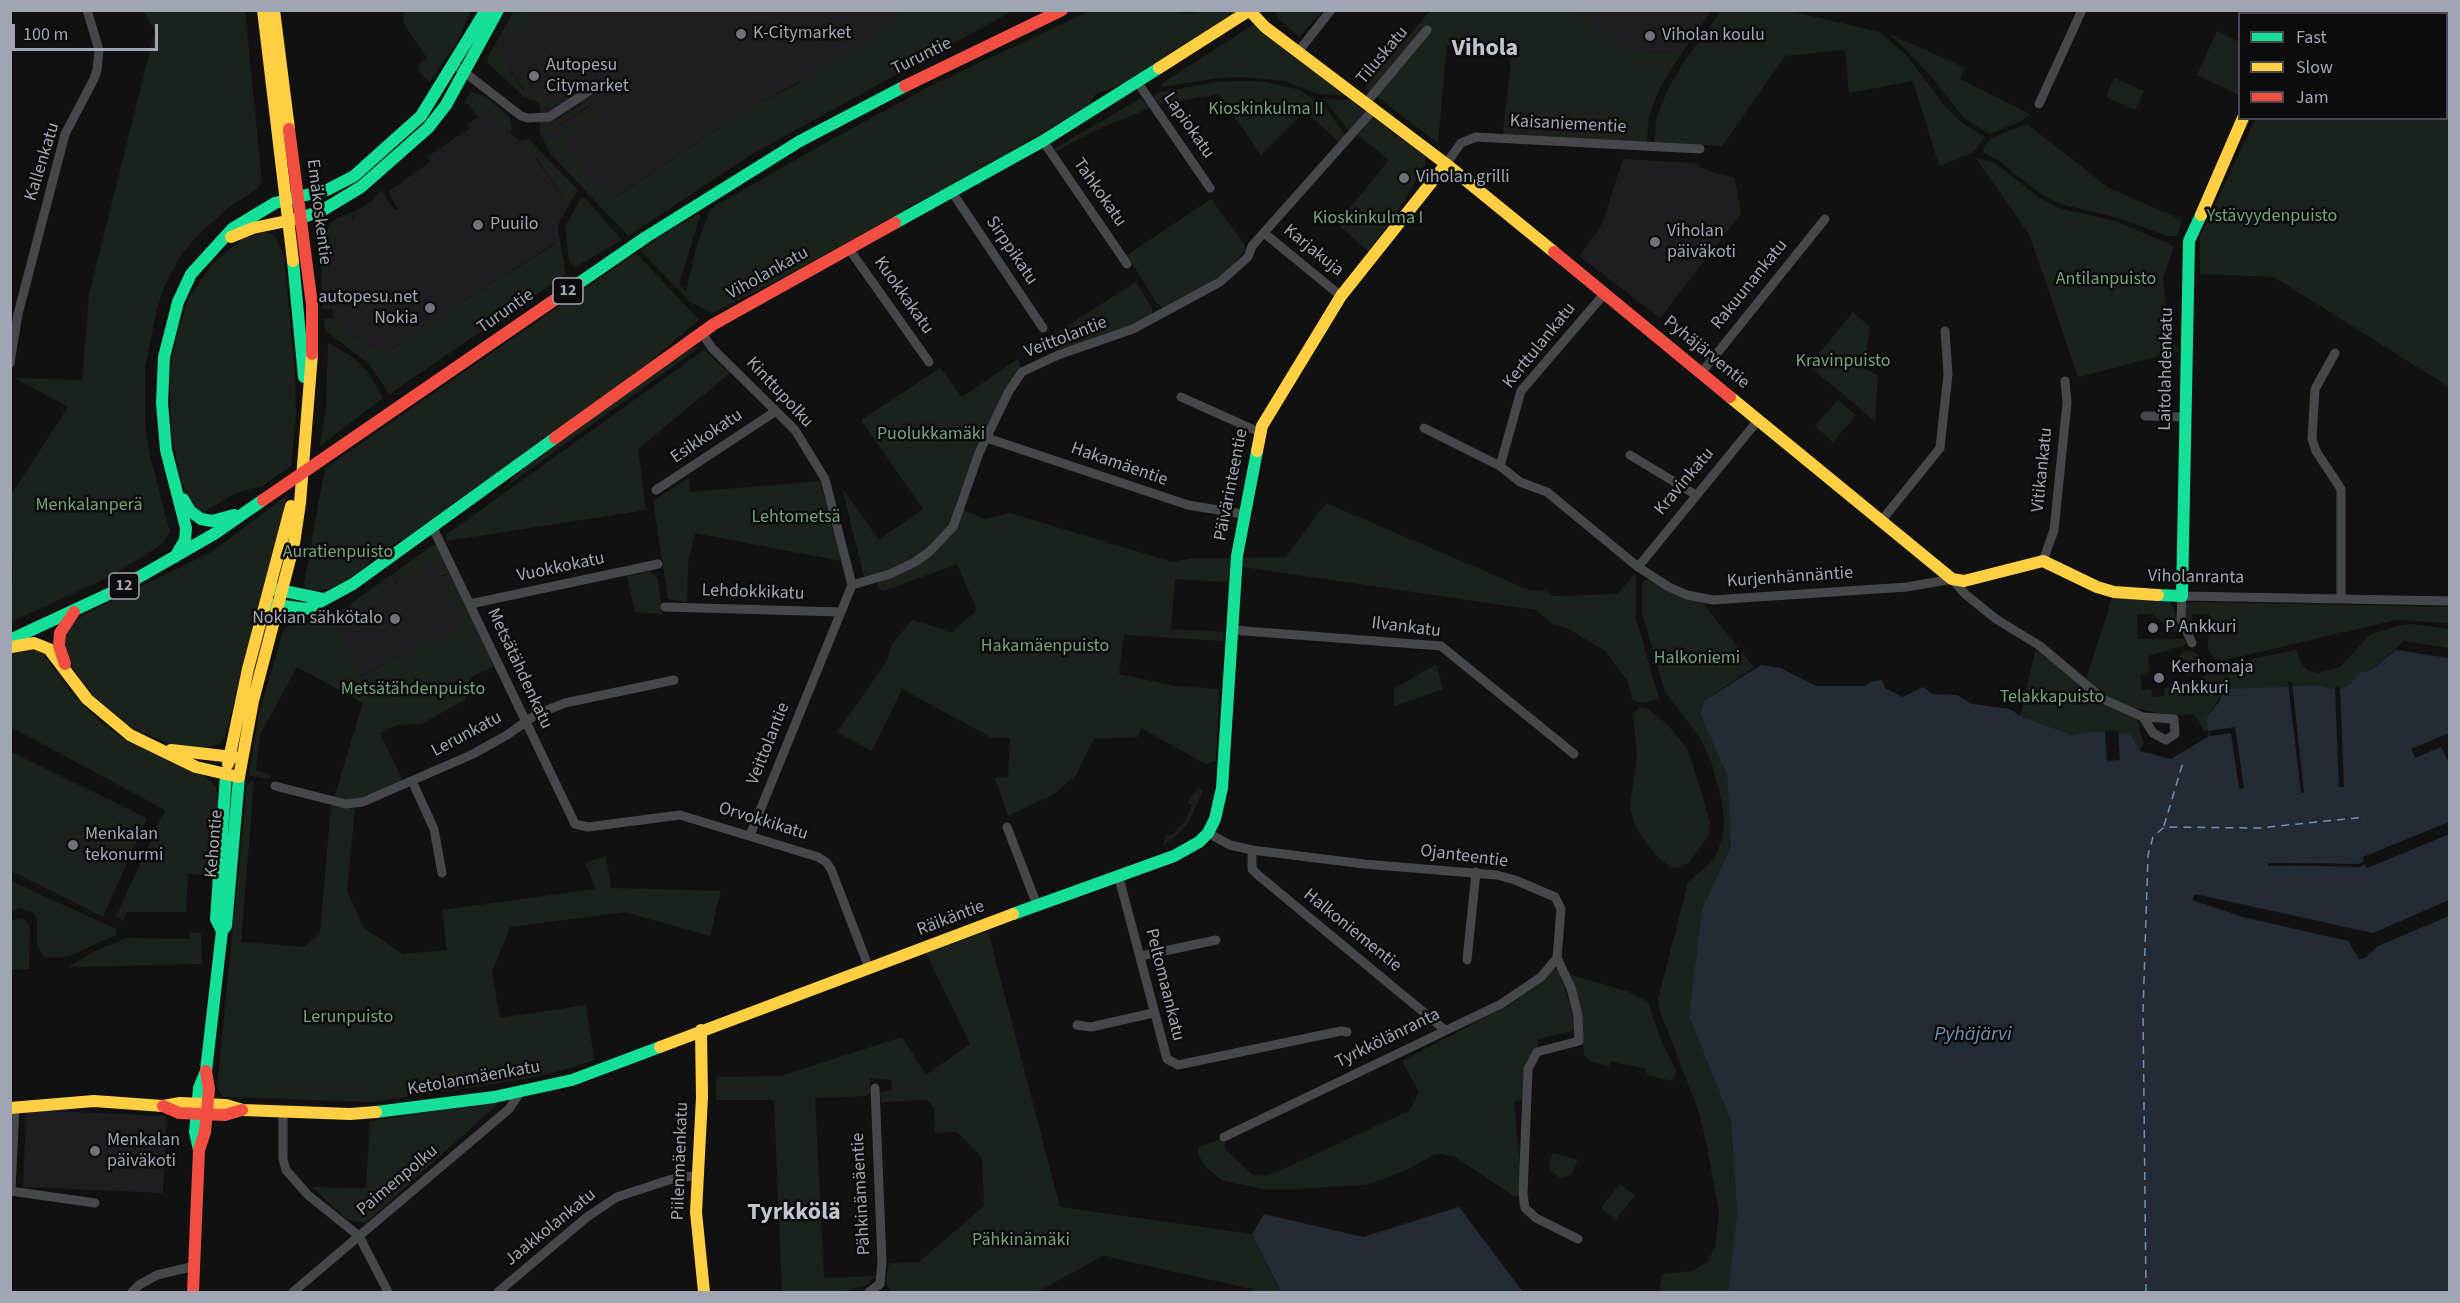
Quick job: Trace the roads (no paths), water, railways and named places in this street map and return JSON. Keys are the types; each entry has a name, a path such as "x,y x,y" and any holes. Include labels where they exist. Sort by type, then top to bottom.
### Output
{"main road":[{"name":"Emäkoskentie","path":"263,10 285,200 295,219"},
{"name":"Emäkoskentie","path":"242,758 273,604 300,503 300,478 307,418 295,219 298,197 274,10"},
{"path":"219,242 253,228 323,210 362,187 389,164 428,128 446,105 486,10"},
{"path":"174,558 182,547 186,534 166,450 162,403 166,348 184,287 196,268 219,242 245,219 285,200 337,185 372,162 421,116 460,68 498,10"},
{"name":"Turuntie","path":"10,640 74,612 174,558 341,448 645,237 800,141 921,77 1062,10"},
{"name":"Pyhäjärventie","path":"1250,11 1265,27 1446,164 1952,579"},
{"name":"Viholankatu","path":"273,604 307,609 323,598 353,584 701,332 1043,141 1250,11"},
{"name":"Laitolahdenkatu","path":"2182,596 2189,241 2242,120"},
{"name":"Päivärinteentie","path":"1208,833 1219,807 1222,788 1237,556 1259,432 1281,392 1341,296 1446,164"},
{"path":"174,483 190,511 201,519 219,520 252,508"},
{"path":"1952,579 1974,580 2043,561"},
{"name":"Viholanranta","path":"2043,561 2097,587 2114,592 2182,596"},
{"path":"277,589 323,598"},
{"name":"Emäkoskentie","path":"228,758 248,669 273,604"},
{"path":"67,671 59,640 63,626 74,612"},
{"path":"10,647 28,643 43,645 50,649 98,710 130,735 196,767 239,777"},
{"path":"156,748 242,758"},
{"name":"Kehontie","path":"222,931 216,919 228,758"},
{"name":"Kehontie","path":"193,1293 199,1150 195,1132 202,1109 199,1088 206,1071 222,931 226,926 242,758"},
{"name":"Räikäntie","path":"702,1030 1037,905 1119,878 1174,856 1199,842 1208,833"},
{"name":"Ketolanmäenkatu","path":"13,1108 94,1101 163,1106 179,1113 202,1109 225,1115 243,1110 350,1114 400,1110 521,1091 572,1080 702,1030"},
{"name":"Piilenmäenkatu","path":"702,1030 697,1240 704,1293"}],"street":[{"name":"Kallenkatu","path":"10,363 18,314 65,134 97,70 99,50 87,10"},
{"path":"1298,52 1331,10"},
{"path":"2039,105 2082,10"},
{"name":"Tiluskatu","path":"1369,107 1427,30"},
{"path":"460,68 522,116 528,118 549,117 589,91"},
{"name":"Lapiokatu","path":"1137,83 1210,188"},
{"name":"Veittolantie","path":"750,835 852,585 890,574 915,562 943,539 953,527 959,502 987,438 1009,391 1022,372 1058,355 1114,338 1192,299 1236,270 1248,257 1252,246 1369,107"},
{"name":"Kaisaniementie","path":"1446,164 1461,143 1476,137 1700,149"},
{"name":"Tahkokatu","path":"1043,141 1128,264"},
{"name":"Sirppikatu","path":"951,192 1044,328"},
{"name":"Rakuunankatu","path":"1702,372 1825,219"},
{"name":"Karjakuja","path":"1264,233 1341,296"},
{"name":"Kuokkakatu","path":"849,249 929,362"},
{"name":"Kerttulankatu","path":"1500,466 1514,409 1521,391 1605,293"},
{"path":"1882,520 1940,448 1948,374 1945,331"},
{"name":"Kinttupolku","path":"701,332 712,348 800,437 825,479 852,585"},
{"path":"2335,353 2315,388 2312,440 2316,451 2341,489 2341,599"},
{"name":"Vitikankatu","path":"2043,561 2054,530 2067,403 2065,381"},
{"path":"1181,397 1259,432"},
{"name":"Esikkokatu","path":"656,490 776,411"},
{"path":"2145,416 2184,417"},
{"name":"Kravinkatu","path":"1638,567 1759,419"},
{"path":"1424,428 1500,466 1520,482 1547,492 1638,567"},
{"name":"Hakamäentie","path":"987,438 1188,506 1243,514"},
{"path":"1630,455 1696,495"},
{"name":"Metsätähdenkatu","path":"433,528 575,824"},
{"name":"Vuokkokatu","path":"470,604 658,564"},
{"name":"Kurjenhännäntie","path":"1638,567 1687,596 1713,600 1907,587 1952,579"},
{"name":"Pyhäjärventie","path":"1952,579 1965,594 1996,619 2040,646 2103,699 2143,717"},
{"path":"2182,596 2181,619 2192,643"},
{"name":"Viholanranta","path":"2182,596 2450,601"},
{"name":"Lehdokkikatu","path":"665,607 840,612"},
{"name":"Ilvankatu","path":"1232,630 1441,646 1574,754"},
{"name":"Lerunkatu","path":"275,786 354,804 412,781 507,735 525,721 565,703 674,680"},
{"path":"412,781 434,829 442,873"},
{"name":"Orvokkikatu","path":"575,824 588,827 680,814 826,861 869,968"},
{"path":"1008,827 1037,905"},
{"name":"Ojanteentie","path":"1208,833 1230,845 1252,850 1364,864 1476,872 1515,880 1556,897 1561,909 1557,958 1571,988 1578,1015 1579,1041 1536,1053 1528,1069 1523,1194 1525,1208 1536,1218 1578,1239"},
{"name":"Halkoniementie","path":"1252,850 1252,869 1258,875 1445,1030"},
{"path":"1467,960 1476,872"},
{"name":"Peltomaankatu","path":"1119,878 1167,1059 1178,1065 1347,1032"},
{"path":"1141,956 1216,940"},
{"name":"Tyrkkölänranta","path":"1224,1137 1501,1004 1541,977 1557,958"},
{"path":"1077,1025 1092,1027 1153,1013"},
{"name":"Pähkinämäentie","path":"868,1293 880,1284 882,1270 875,1088"},
{"name":"Paimenpolku","path":"293,1293 509,1108 521,1091"},
{"path":"13,1108 11,1191 95,1203"},
{"path":"283,1111 283,1159 286,1170 308,1195 359,1236 388,1293"},
{"name":"Jaakkolankatu","path":"498,1293 587,1217 617,1197 669,1180 697,1175"},
{"path":"132,1293 139,1285 157,1275 195,1266"}],"water":[{"name":"Pyhäjärvi","path":"2396,650 2449,658 2449,733 2411,749 2415,758 2441,747 2449,763 2449,822 2363,857 2365,862 2359,864 2268,863 2268,865 2360,867 2365,864 2367,868 2449,834 2449,900 2373,933 2195,894 2192,900 2243,917 2348,941 2359,959 2365,958 2378,946 2449,916 2449,1292 1728,1292 1737,1213 1731,1121 1689,1016 1702,909 1731,846 1727,775 1700,714 1704,701 1761,665 1781,668 1816,686 1865,686 1870,682 1882,680 1885,688 1903,697 1923,687 1933,694 1957,695 1972,704 2010,709 2020,716 2072,735 2093,731 2130,734 2140,751 2171,759 2209,736 2206,717 2219,702 2225,689 2315,685 2340,690 2352,682 2358,673 2371,670"},
{"path":"1459,1207 1523,1292 1281,1292 1252,1234 1264,1214 1363,1237"}],"place":[{"name":"K-Citymarket","path":"741,34"},
{"name":"Viholan koulu","path":"1650,36"},
{"name":"Autopesu Citymarket","path":"534,76"},
{"name":"Viholan grilli","path":"1404,178"},
{"name":"Puuilo","path":"478,225"},
{"name":"Viholan päiväkoti","path":"1655,242"},
{"name":"autopesu.net Nokia","path":"430,308"},
{"name":"Nokian sähkötalo","path":"395,619"},
{"name":"P Ankkuri","path":"2153,628"},
{"name":"Kerhomaja Ankkuri","path":"2159,678"},
{"name":"Menkalan tekonurmi","path":"73,845"},
{"name":"Menkalan päiväkoti","path":"95,1151"}],"district":[{"name":"Vihola","path":"1485,50"},
{"name":"Tyrkkölä","path":"794,1214"}],"park label":[{"name":"Kioskinkulma II","path":"1266,110"},
{"name":"Ystävyydenpuisto","path":"2272,217"},
{"name":"Kioskinkulma I","path":"1368,219"},
{"name":"Antilanpuisto","path":"2106,280"},
{"name":"Kravinpuisto","path":"1843,362"},
{"name":"Puolukkamäki","path":"931,435"},
{"name":"Menkalanperä","path":"89,506"},
{"name":"Lehtometsä","path":"796,518"},
{"name":"Auratienpuisto","path":"338,553"},
{"name":"Hakamäenpuisto","path":"1045,647"},
{"name":"Halkoniemi","path":"1697,659"},
{"name":"Metsätähdenpuisto","path":"413,690"},
{"name":"Telakkapuisto","path":"2052,698"},
{"name":"Lerunpuisto","path":"348,1018"},
{"name":"Pähkinämäki","path":"1021,1241"}]}
